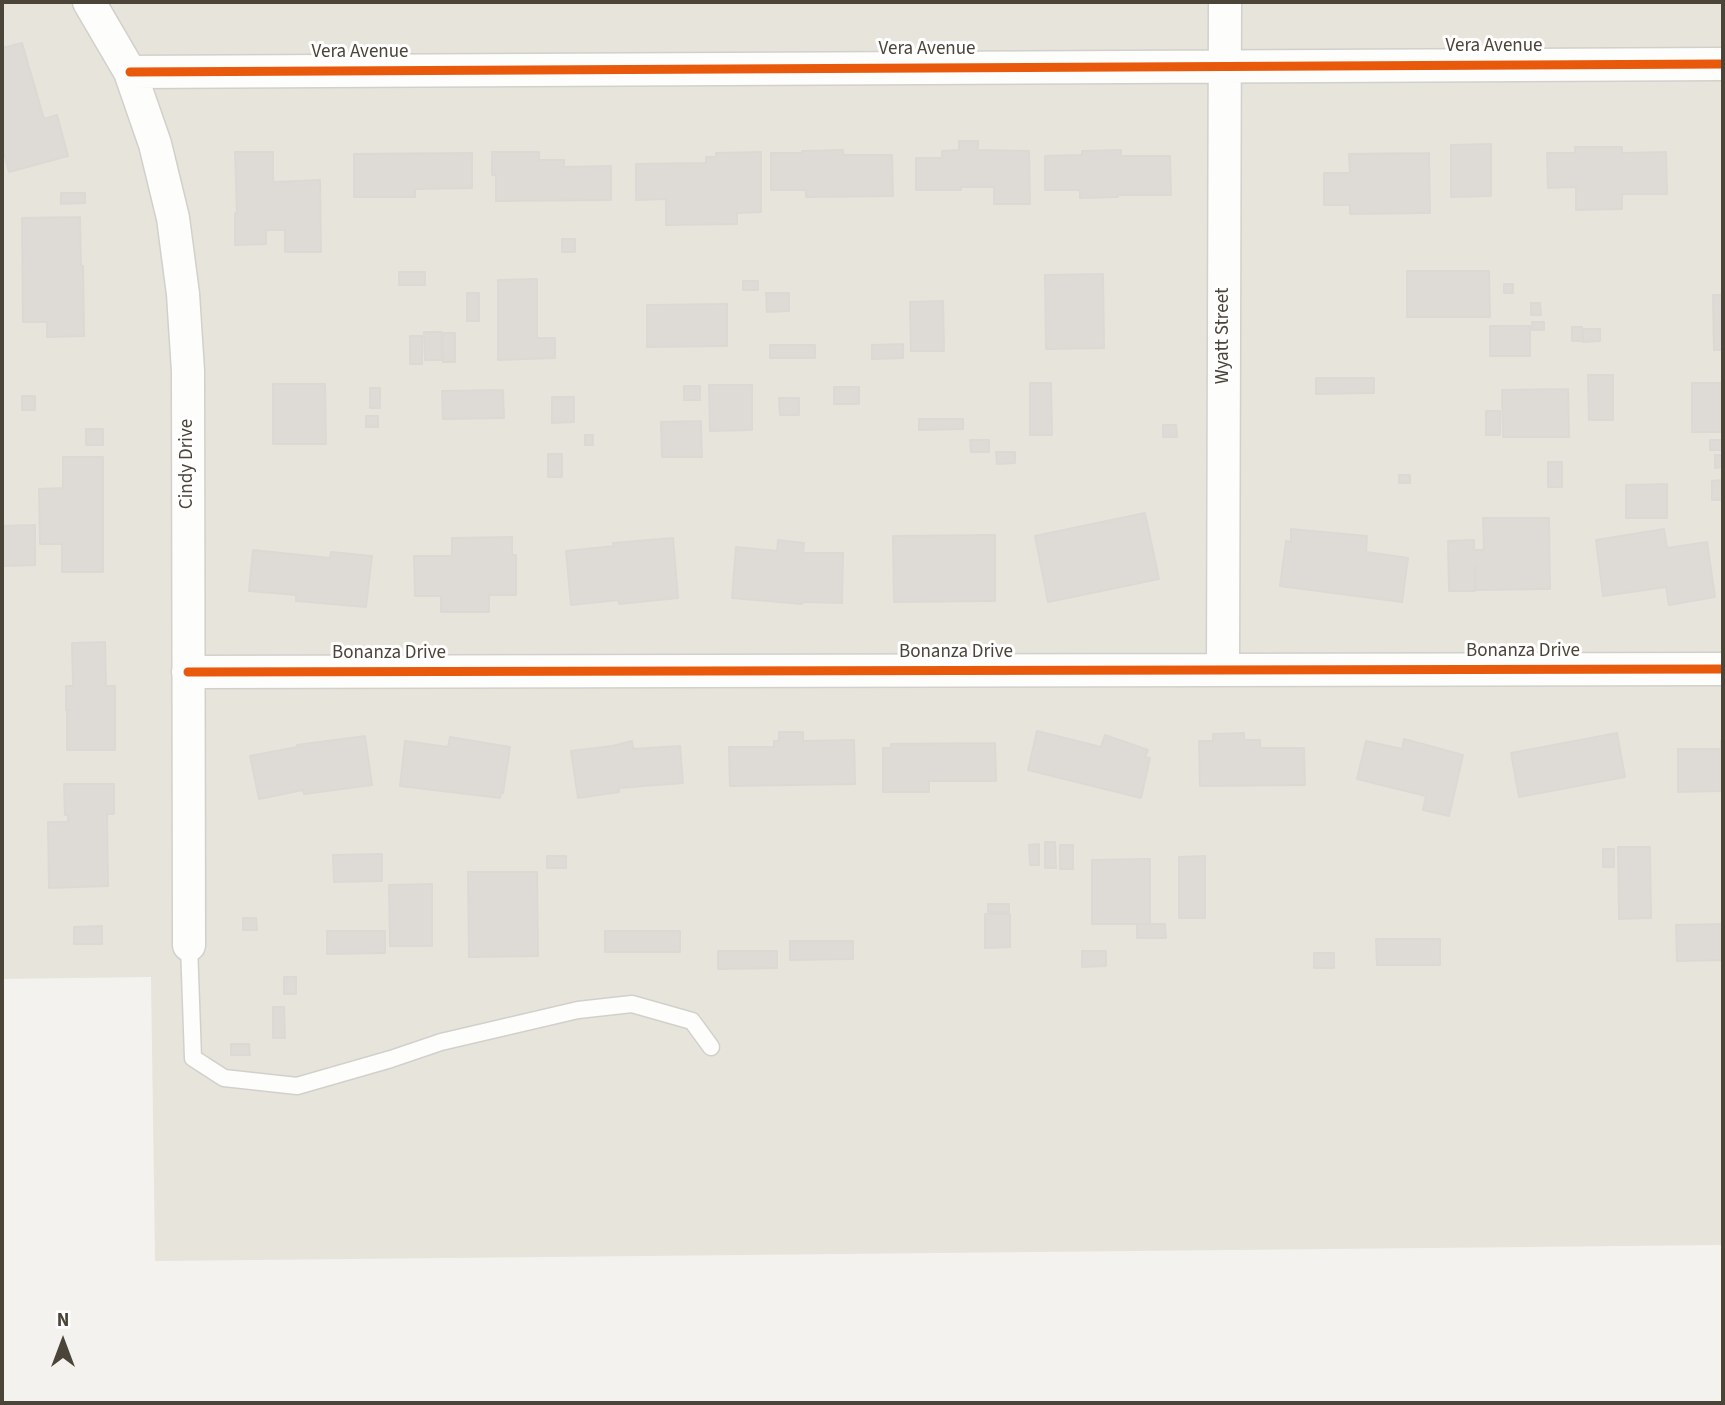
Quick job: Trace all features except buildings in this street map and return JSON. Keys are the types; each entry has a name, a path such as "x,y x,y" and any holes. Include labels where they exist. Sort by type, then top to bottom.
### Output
{"street":[{"name":"Cindy Drive","path":"89,2 130,72 158,157 173,218 183,294 188,371 189,945"},
{"name":"Wyatt Street","path":"1223,670 1225,2"},
{"name":"Vera Avenue","path":"130,72 1723,64"},
{"name":"Bonanza Drive","path":"188,672 1723,669"}],"lane":[{"path":"189,945 192,1058 224,1078 297,1086 441,1042 578,1010 632,1004 692,1021 711,1047"}],"shaded area":[{"path":"2,2 1723,2 1723,1245 155,1261 151,977 2,979"}],"cycle path":[{"path":"130,72 1723,64"},
{"path":"188,672 1723,669"}]}
